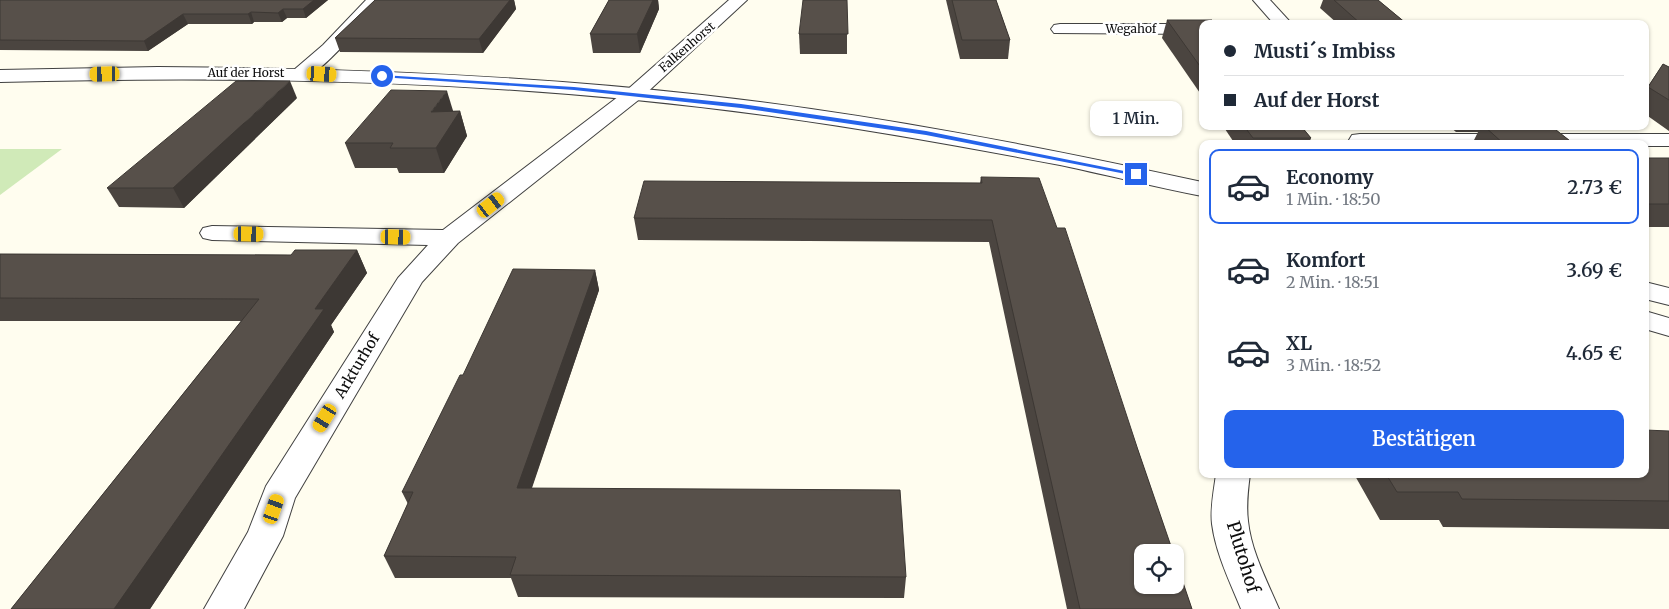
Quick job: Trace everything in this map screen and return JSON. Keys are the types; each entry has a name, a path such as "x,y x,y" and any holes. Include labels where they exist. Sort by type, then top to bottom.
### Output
{"street":[{"path":"302,73 329,49 375,0"},
{"name":"Falkenhorst","path":"634,94 740,0"},
{"path":"1261,0 1280,20"},
{"name":"Wegahof","path":"1060,29 1199,29"},
{"name":"Auf der Horst","path":"0,76 302,73 442,79 634,94 778,111 926,133 1119,170 1199,188"},
{"name":"Arkturhof","path":"224,609 265,536 278,496 411,278 449,238 634,94"},
{"path":"1359,137 1669,140"},
{"path":"212,233 449,238"},
{"path":"1649,291 1669,297"},
{"path":"1649,321 1669,327"},
{"name":"Plutohof","path":"1232,478 1230,524 1244,570 1260,609"}],"green space":[{"path":"0,149 62,149 0,195"}],"building":[{"path":"0,0 314,0 303,9 283,9 278,13 183,14 144,41 0,40"},
{"path":"375,0 510,0 479,39 335,38"},
{"path":"609,0 653,0 637,34 590,34"},
{"path":"803,0 847,0 848,34 799,34"},
{"path":"952,0 996,0 1010,40 962,40"},
{"path":"1334,0 1378,0 1402,20 1356,20"},
{"path":"1167,20 1199,20 1199,65"},
{"path":"1663,64 1669,67 1669,100 1649,88"},
{"path":"236,81 290,81 173,188 107,188"},
{"path":"391,90 447,91 431,112 460,111 436,148 390,148 393,143 345,143"},
{"path":"1247,130 1304,130 1311,138 1253,138"},
{"path":"1488,130 1556,130 1569,140 1500,140"},
{"path":"1649,158 1669,158 1669,204 1649,204"},
{"path":"981,177 1039,178 1057,228 1065,228 1170,544 1134,544 1134,594 1184,594 1184,585 1192,609 1080,609 992,220 634,218 644,181 982,183"},
{"path":"295,250 357,250 315,309 324,309 114,609 11,609 259,299 0,298 0,254 291,255"},
{"path":"513,269 595,270 517,488 900,490 906,577 510,575 516,557 384,556 413,492 402,492 460,375 463,375"},
{"path":"1649,430 1669,431 1669,501 1462,499 1458,492 1397,492 1388,478 1649,478"}],"route":[{"path":"382,76 574,88 741,106 926,133 1136,174"}]}
